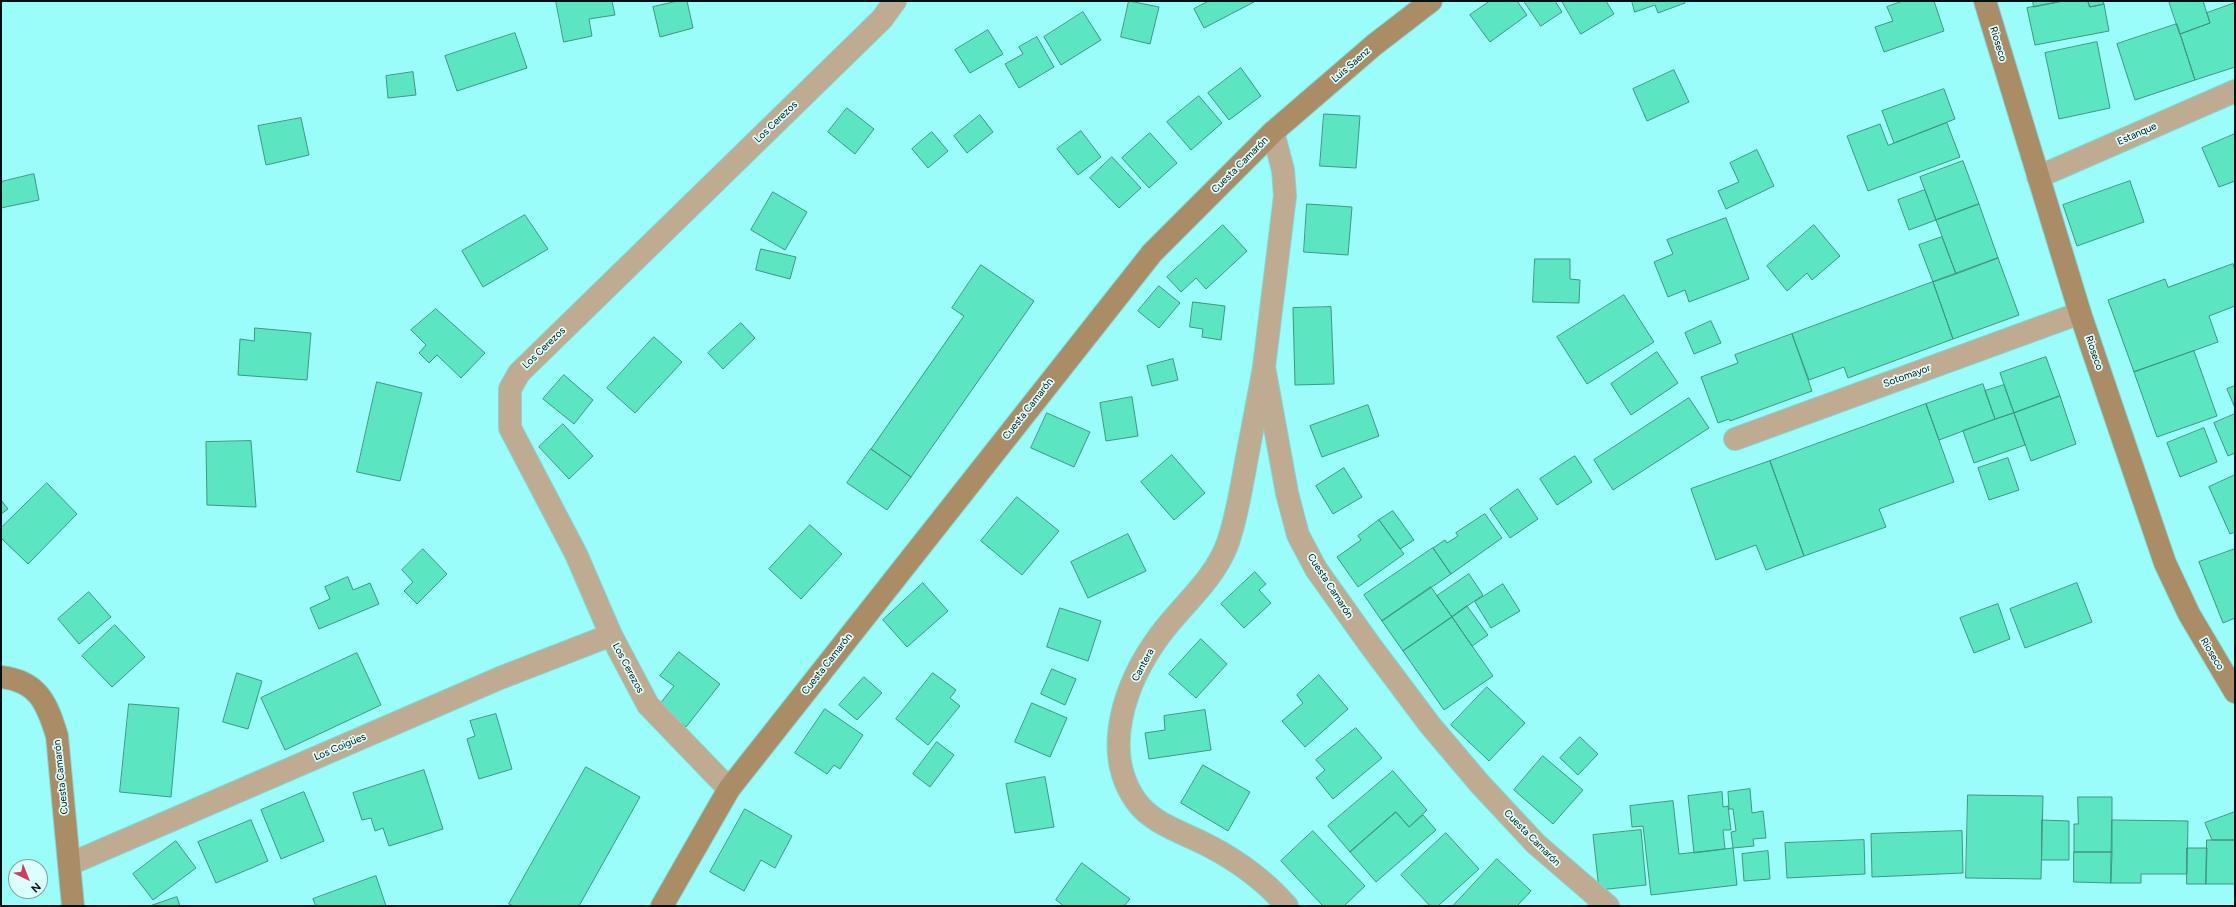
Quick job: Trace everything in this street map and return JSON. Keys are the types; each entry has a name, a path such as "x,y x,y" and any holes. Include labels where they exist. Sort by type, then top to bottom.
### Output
{"main road":[{"name":"Luis Saenz","path":"1273,132 1374,45 1431,1"},
{"name":"Rioseco","path":"1985,1 2080,313 2165,563 2189,614 2235,692"},
{"name":"Cuesta Camarón","path":"662,906 729,789 1152,253 1273,132"},
{"name":"Cuesta Camarón","path":"1,677 13,678 36,691 44,701 57,736 73,906"}],"street":[{"name":"Los Cerezos","path":"729,789 648,705 611,635 576,554 510,428 510,390 519,373 882,19 895,1"},
{"name":"Estanque","path":"2038,177 2235,91"},
{"name":"Cuesta Camarón","path":"1273,132 1283,170 1285,196 1264,367 1287,493 1298,535 1316,569 1412,700 1480,784 1536,844 1608,906"},
{"name":"Sotomayor","path":"1735,439 2080,313"},
{"name":"Cantera","path":"1264,367 1237,511 1227,546 1212,573 1159,636 1139,670 1120,721 1118,738 1125,778 1137,803 1152,816 1235,861 1260,879 1287,906"},
{"name":"Los Coigües","path":"70,864 500,678 611,635"}],"building":[{"path":"556,1 612,1 615,15 589,19 592,36 564,42"},
{"path":"678,1 687,1 693,28 660,37 653,7"},
{"path":"1129,1 1159,7 1150,44 1121,37"},
{"path":"1209,1 1254,2 1204,28 1194,9"},
{"path":"1490,1 1517,1 1527,15 1490,42 1470,15"},
{"path":"1524,1 1555,1 1562,12 1541,26"},
{"path":"1562,1 1606,1 1614,14 1581,34"},
{"path":"1632,1 1684,1 1685,3 1658,13 1655,5 1635,12"},
{"path":"1903,1 1934,1 1944,31 1884,52 1875,27 1893,21 1887,7"},
{"path":"2033,1 2063,1 2034,7"},
{"path":"2063,1 2088,1 2090,7 2104,4 2109,31 2035,45 2027,8"},
{"path":"2088,1 2103,1 2104,4 2090,7"},
{"path":"2169,1 2203,1 2210,23 2180,34"},
{"path":"2235,3 2235,67 2195,80 2180,34 2210,23 2207,13"},
{"path":"1083,12 1101,40 1061,65 1044,37"},
{"path":"2177,24 2195,80 2135,100 2117,44"},
{"path":"988,30 1003,54 970,73 955,50"},
{"path":"515,33 527,68 457,91 445,56"},
{"path":"1037,37 1054,67 1019,88 1005,64 1023,54 1019,47"},
{"path":"2097,42 2110,108 2059,119 2045,53"},
{"path":"1241,68 1261,96 1229,120 1208,93"},
{"path":"1674,70 1689,102 1647,121 1633,89"},
{"path":"413,72 416,95 388,98 386,76"},
{"path":"1944,89 1955,119 1894,143 1882,111"},
{"path":"1199,96 1222,123 1191,150 1167,122"},
{"path":"847,108 874,129 855,154 828,132"},
{"path":"1324,114 1360,116 1356,168 1320,166"},
{"path":"980,115 993,132 967,153 954,136"},
{"path":"301,118 309,155 266,165 258,126"},
{"path":"1947,123 1960,157 1868,191 1847,136 1880,124 1888,145"},
{"path":"1081,131 1101,157 1078,175 1057,149"},
{"path":"932,132 948,151 928,168 912,149"},
{"path":"1150,133 1177,163 1149,188 1122,158"},
{"path":"2235,134 2235,181 2219,187 2202,148"},
{"path":"1757,150 1774,186 1726,209 1718,191 1739,182 1730,163"},
{"path":"1112,157 1141,188 1119,208 1090,178"},
{"path":"1963,161 1979,204 1936,220 1920,177"},
{"path":"34,174 39,200 1,208 1,182"},
{"path":"2130,181 2144,222 2077,246 2063,205"},
{"path":"1925,190 1936,220 1909,230 1898,200"},
{"path":"773,192 807,212 785,250 751,230"},
{"path":"1307,204 1352,207 1348,255 1304,252"},
{"path":"1979,204 1998,258 1956,274 1936,220"},
{"path":"525,215 548,249 483,287 462,251"},
{"path":"1726,218 1749,279 1689,302 1685,290 1668,297 1654,262 1673,254 1667,240"},
{"path":"1223,225 1247,251 1206,289 1196,278 1181,292 1167,277"},
{"path":"1814,225 1840,256 1812,280 1807,273 1787,291 1767,266"},
{"path":"1942,237 1956,274 1933,282 1919,245"},
{"path":"761,249 796,257 790,279 756,270"},
{"path":"1998,258 2019,315 1953,339 1933,282"},
{"path":"1535,259 1570,259 1570,279 1580,280 1579,303 1533,302"},
{"path":"2233,264 2235,271 2235,306 2209,316 2218,342 2134,372 2108,300 2165,279 2168,287"},
{"path":"981,265 1034,301 911,477 871,449 964,316 952,308"},
{"path":"1933,282 1953,339 1848,378 1844,367 1809,380 1792,334"},
{"path":"1159,286 1180,303 1159,328 1138,311"},
{"path":"1624,295 1654,342 1587,384 1557,337"},
{"path":"1193,302 1225,306 1221,340 1202,337 1203,329 1190,327"},
{"path":"1331,307 1334,384 1295,385 1293,308"},
{"path":"436,309 485,353 461,378 437,355 429,363 419,353 426,345 411,330"},
{"path":"1711,321 1721,343 1694,354 1685,333"},
{"path":"741,323 755,338 723,369 708,353"},
{"path":"255,328 311,333 307,380 238,375 240,339 254,341"},
{"path":"1792,334 1812,391 1730,421 1729,419 1718,423 1701,377 1738,363 1735,355"},
{"path":"654,337 682,362 635,413 607,388"},
{"path":"2194,351 2217,416 2157,437 2134,372"},
{"path":"1657,352 1678,383 1631,415 1611,384"},
{"path":"2046,357 2060,396 2014,413 2000,373"},
{"path":"1173,359 1178,380 1152,386 1147,366"},
{"path":"564,375 593,400 574,424 543,399"},
{"path":"377,382 422,393 400,481 357,472"},
{"path":"1983,384 1995,419 1939,440 1926,404"},
{"path":"2004,385 2014,413 1995,419 1985,391"},
{"path":"2235,386 2235,408 2227,389"},
{"path":"2060,396 2076,444 2031,461 2014,413"},
{"path":"1132,397 1138,436 1106,441 1100,403"},
{"path":"1689,398 1709,428 1613,490 1594,460"},
{"path":"1926,404 1954,482 1879,509 1886,527 1804,556 1770,461"},
{"path":"1368,405 1379,436 1322,457 1310,426"},
{"path":"1047,413 1090,432 1074,467 1031,448"},
{"path":"2014,413 2025,445 1974,463 1963,431"},
{"path":"2235,414 2235,453 2228,456 2214,423"},
{"path":"563,424 593,456 569,479 539,447"},
{"path":"2204,428 2217,462 2180,477 2167,443"},
{"path":"251,441 256,507 207,505 206,442"},
{"path":"871,449 911,477 887,510 847,483"},
{"path":"1172,455 1205,493 1174,520 1141,482"},
{"path":"1575,456 1592,482 1557,505 1540,479"},
{"path":"2008,458 2019,490 1989,500 1978,468"},
{"path":"1770,461 1804,556 1766,570 1756,545 1716,560 1691,489"},
{"path":"1344,468 1362,497 1333,514 1316,486"},
{"path":"2235,475 2235,532 2230,534 2209,487"},
{"path":"47,483 77,514 28,564 1,538 1,528"},
{"path":"1518,489 1538,519 1510,538 1490,509"},
{"path":"1017,497 1059,531 1022,575 981,541"},
{"path":"1,500 8,509 1,514"},
{"path":"1393,511 1414,540 1400,549 1379,520"},
{"path":"1485,514 1502,538 1451,574 1433,548 1445,540 1447,543 1458,536 1456,533"},
{"path":"1379,520 1404,554 1358,587 1337,557 1361,540 1358,536"},
{"path":"810,525 842,554 801,599 769,569"},
{"path":"1128,534 1146,571 1088,598 1071,562"},
{"path":"1433,548 1451,574 1382,621 1364,595"},
{"path":"423,549 447,574 417,604 404,591 413,582 402,570"},
{"path":"2235,549 2235,618 2223,623 2199,562"},
{"path":"1255,572 1266,584 1259,590 1271,603 1244,628 1221,604"},
{"path":"1469,574 1483,595 1452,617 1437,596"},
{"path":"348,577 353,590 370,583 379,604 319,629 310,608 330,599 325,587"},
{"path":"923,583 948,611 907,647 883,620"},
{"path":"2077,583 2092,622 2025,648 2010,609"},
{"path":"1503,584 1520,611 1491,628 1475,602"},
{"path":"1431,587 1452,617 1403,651 1382,621"},
{"path":"89,592 111,617 79,644 58,619"},
{"path":"1998,604 2010,639 1974,653 1960,618"},
{"path":"1467,606 1488,635 1472,646 1452,617"},
{"path":"1060,608 1101,621 1088,661 1047,647"},
{"path":"1452,617 1493,676 1444,710 1403,651"},
{"path":"115,625 145,657 112,687 82,656"},
{"path":"1201,639 1227,664 1196,698 1169,674"},
{"path":"679,652 720,684 686,727 659,705 674,686 660,676"},
{"path":"357,653 381,705 285,750 261,698"},
{"path":"1052,669 1076,679 1065,705 1041,694"},
{"path":"237,673 262,681 248,729 223,722"},
{"path":"933,673 956,690 950,698 960,706 928,745 896,719"},
{"path":"1319,675 1348,709 1305,747 1282,721 1303,703 1297,695"},
{"path":"864,677 882,693 857,720 839,705"},
{"path":"1487,687 1525,723 1489,761 1451,725"},
{"path":"1032,703 1067,718 1050,757 1015,742"},
{"path":"129,704 179,708 171,797 120,792"},
{"path":"825,709 863,735 840,769 834,765 827,774 795,753"},
{"path":"1205,710 1211,750 1149,759 1145,733 1165,730 1164,716"},
{"path":"496,714 512,769 479,779 467,739 475,736 470,721"},
{"path":"1356,728 1382,758 1333,799 1316,778 1325,770 1316,760"},
{"path":"1580,737 1598,754 1578,775 1560,758"},
{"path":"937,742 954,755 930,787 913,774"},
{"path":"1543,756 1583,790 1553,824 1514,790"},
{"path":"1203,765 1250,792 1228,831 1181,803"},
{"path":"586,767 640,797 579,906 513,906 509,904"},
{"path":"424,770 443,829 389,846 383,828 375,831 371,818 362,820 353,793"},
{"path":"1393,771 1427,810 1409,827 1396,812 1350,852 1328,826"},
{"path":"1045,777 1054,827 1015,833 1006,784"},
{"path":"1750,789 1752,813 1763,811 1766,838 1753,839 1754,846 1733,848 1731,832 1736,831 1733,809 1729,809 1728,792"},
{"path":"304,792 324,841 281,859 261,810"},
{"path":"1722,792 1723,807 1728,806 1731,830 1723,830 1725,849 1694,853 1688,796"},
{"path":"1968,795 2043,796 2041,879 1966,878"},
{"path":"2078,797 2112,797 2112,852 2074,852 2074,824 2078,824"},
{"path":"1673,801 1679,854 1733,848 1737,885 1651,895 1643,826 1632,827 1630,806"},
{"path":"745,809 792,836 775,868 761,860 744,891 710,872"},
{"path":"1396,812 1409,827 1423,815 1436,830 1376,882 1350,852"},
{"path":"2235,812 2235,840 2212,840 2205,823"},
{"path":"251,820 268,861 216,883 198,842"},
{"path":"2042,820 2069,821 2069,860 2042,860"},
{"path":"2112,820 2188,821 2187,874 2141,874 2141,883 2111,883"},
{"path":"1641,830 1646,885 1599,890 1593,835"},
{"path":"1313,831 1365,886 1344,906 1323,906 1281,861"},
{"path":"1962,831 1963,873 1872,877 1871,834"},
{"path":"1446,833 1479,869 1438,906 1430,906 1401,875"},
{"path":"1864,840 1865,874 1787,878 1785,843"},
{"path":"2207,840 2235,840 2235,884 2206,884"},
{"path":"176,841 196,868 153,900 133,874"},
{"path":"2187,848 2207,848 2206,884 2187,884"},
{"path":"1768,851 1770,879 1744,881 1742,854"},
{"path":"2074,852 2112,852 2111,883 2074,882"},
{"path":"1497,859 1531,891 1517,906 1453,906"},
{"path":"1082,863 1130,899 1124,906 1064,906 1056,900"},
{"path":"376,876 386,906 316,906 313,899"},
{"path":"177,897 180,906 150,906"}]}
